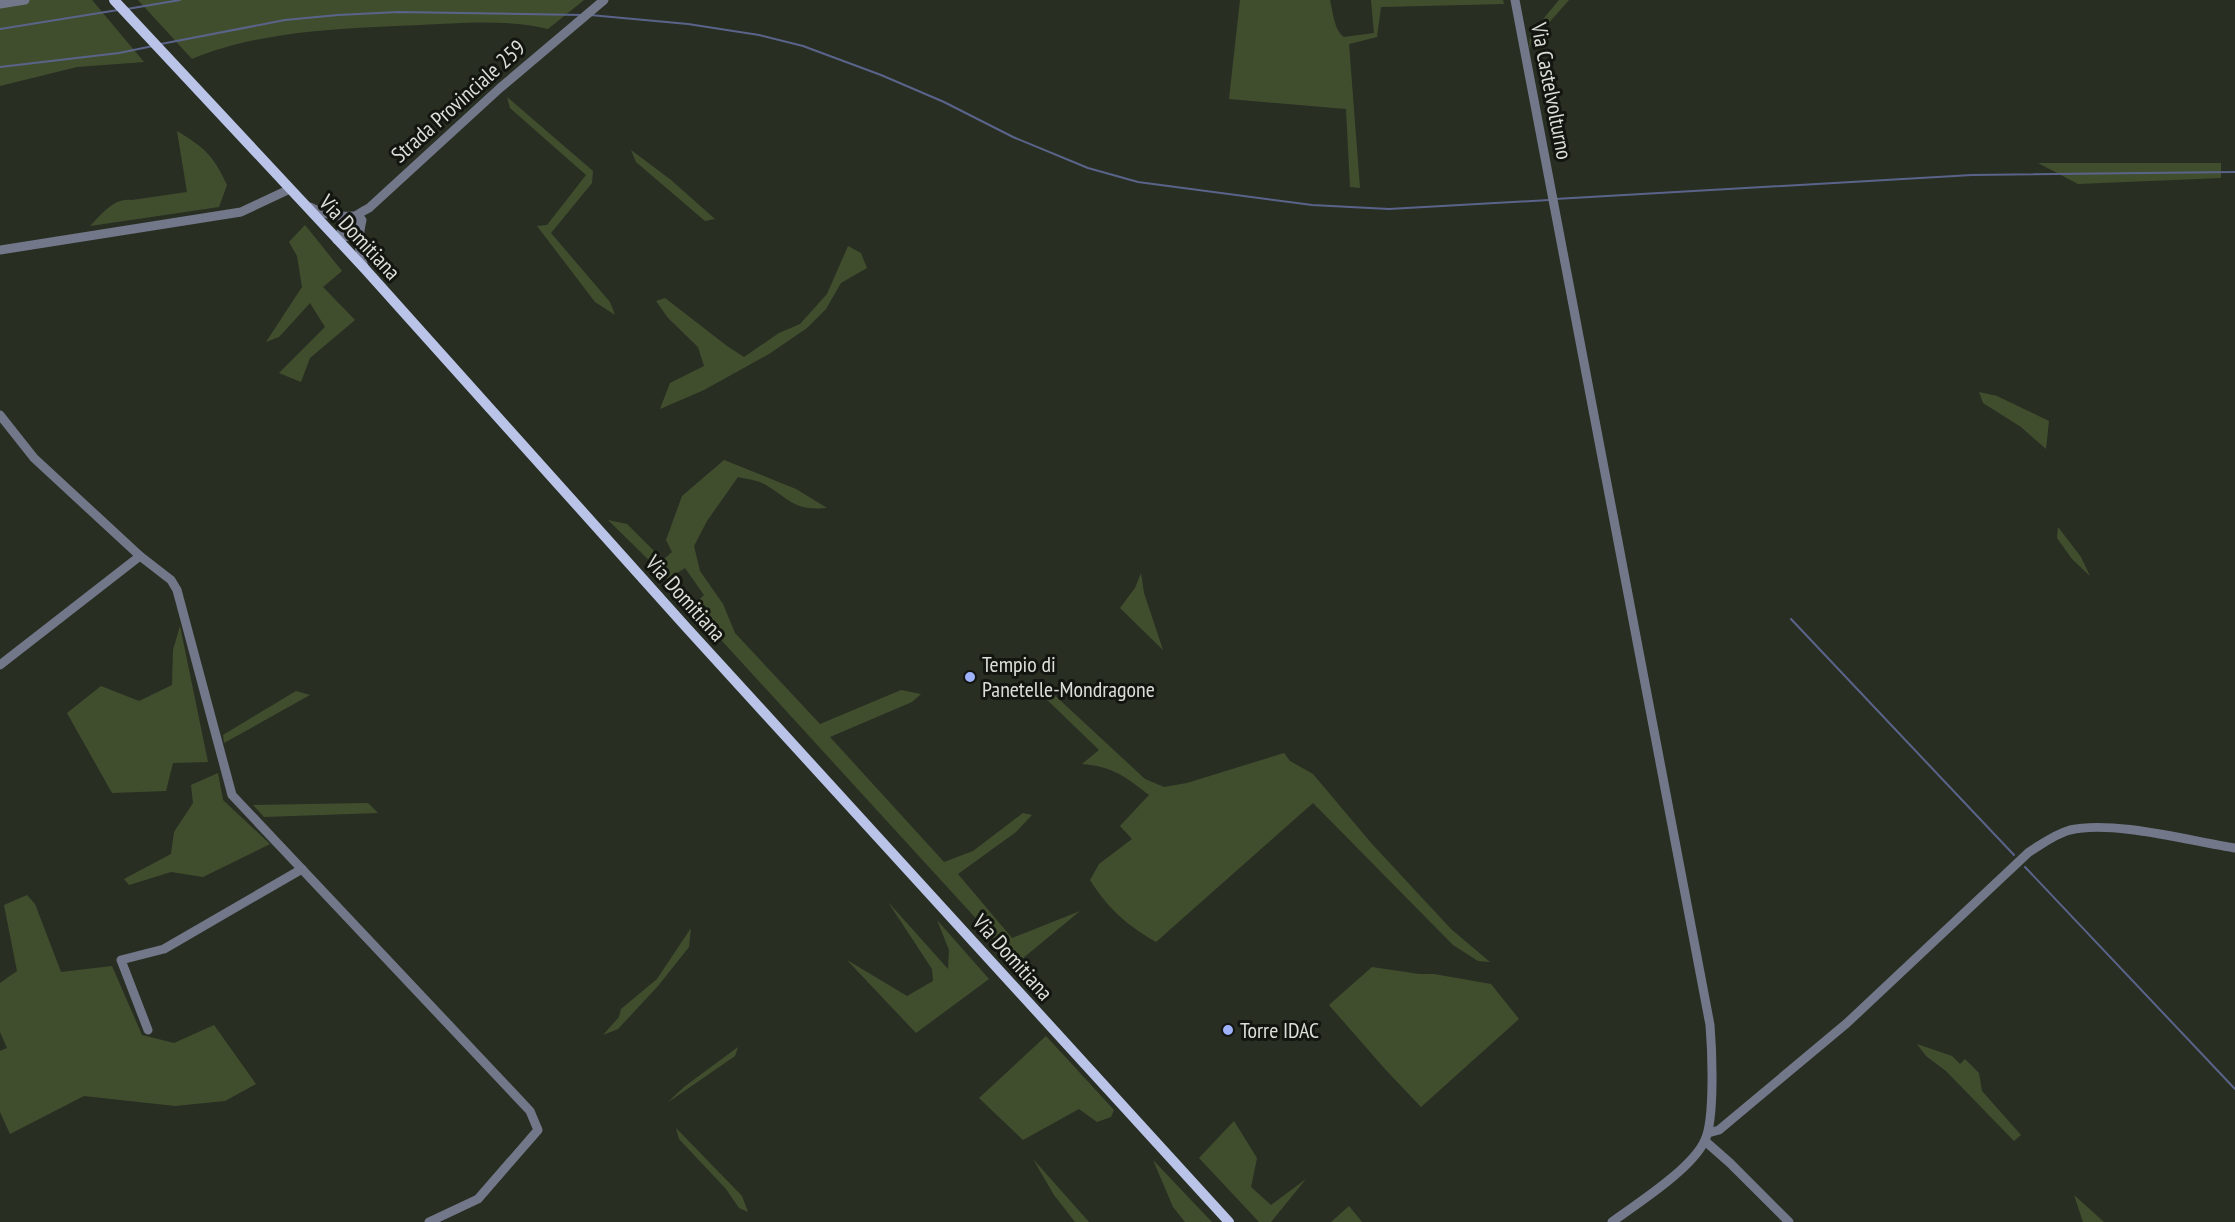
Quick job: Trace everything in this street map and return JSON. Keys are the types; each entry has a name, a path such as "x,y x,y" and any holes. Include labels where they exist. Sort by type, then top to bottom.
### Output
{"main road":[{"name":"Via Domitiana","path":"114,0 365,269 678,618 1229,1222"}],"street":[{"path":"0,4 25,0"},
{"name":"Via Castelvolturno","path":"1515,0 1710,1025 1712,1050 1706,1137"},
{"name":"Strada Provinciale 259","path":"337,240 342,228 358,218 500,88 600,3"},
{"path":"0,250 241,212 290,189"},
{"path":"303,203 321,213 337,217 358,218 359,252 365,269"},
{"path":"0,415 34,458 140,556 159,570 177,590 232,795 524,1102 538,1130 478,1199 429,1222"},
{"path":"0,665 140,556"},
{"path":"1612,1222 1686,1164 1706,1137 1719,1130 1847,1023 2022,859 2050,838 2069,831 2094,827 2123,829 2235,848"},
{"path":"148,1030 121,960 164,949 302,869"},
{"path":"1706,1137 1788,1222"}],"green space":[{"path":"0,0 92,0 144,62 77,67 0,86"},
{"path":"138,0 584,0 548,29 485,22 334,29 246,42 192,59"},
{"path":"1240,0 1330,0 1336,25 1344,37 1374,33 1371,0 1503,0 1504,4 1381,7 1377,37 1349,44 1360,188 1350,187 1346,109 1229,99"},
{"path":"1559,0 1569,0 1531,43 1529,50 1530,35"},
{"path":"507,97 593,171 592,183 551,233 610,302 615,315 595,302 537,226 547,225 586,175 510,108"},
{"path":"177,131 207,153 222,175 227,185 219,207 90,226 109,207 120,201 187,192"},
{"path":"631,150 671,180 715,219 705,221 636,162"},
{"path":"2038,163 2221,163 2221,178 2078,184"},
{"path":"305,225 342,271 323,287 355,320 310,358 301,382 279,373 325,327 310,303 279,337 266,342 302,287 297,256 289,242"},
{"path":"848,246 861,253 867,268 841,283 826,309 807,328 769,354 704,390 660,409 670,383 704,366 698,347 668,318 656,301 665,298 744,357 779,333 800,324 827,294"},
{"path":"1979,392 1997,396 2049,421 2046,449 2021,427 1983,403"},
{"path":"724,460 796,489 827,508 800,506 763,483 738,477 707,521 694,546 700,571 723,604 735,633 820,724 901,690 921,694 912,702 830,737 944,862 973,851 1023,813 1032,815 1016,832 958,874 1012,938 1080,911 1022,959 1014,960 691,607 704,595 685,568 668,579 608,520 627,524 663,560 672,552 666,540 682,496"},
{"path":"2058,527 2081,557 2090,576 2072,559 2057,538"},
{"path":"1141,573 1144,593 1163,650 1120,608 1135,588"},
{"path":"180,626 208,762 173,763 166,791 112,793 67,713 101,686 139,701 172,685 173,650"},
{"path":"1049,690 1145,779 1164,787 1187,783 1284,753 1290,761 1313,774 1372,844 1451,929 1490,962 1478,961 1453,945 1313,803 1156,942 1119,916 1090,880 1099,864 1132,839 1120,826 1149,795 1110,770 1082,764 1099,750 1039,692"},
{"path":"296,691 310,695 224,743 223,735"},
{"path":"218,773 223,800 270,844 203,877 171,872 129,885 124,879 171,854 174,832 193,803 191,785"},
{"path":"368,803 378,813 264,817 253,805"},
{"path":"27,895 35,904 61,972 112,966 142,1035 174,1043 214,1025 256,1084 225,1101 175,1106 84,1096 10,1134 0,1112 0,1051 7,1048 0,1032 0,983 17,971 4,905"},
{"path":"888,902 948,969 949,950 937,920 989,979 916,1033 847,960 907,996 933,981 932,969"},
{"path":"691,928 689,947 658,986 618,1029 603,1035 619,1017 621,1009 657,979"},
{"path":"1372,967 1434,974 1491,984 1519,1019 1421,1107 1329,1005"},
{"path":"1046,1036 1114,1110 1111,1117 1097,1122 1079,1109 1023,1140 979,1098"},
{"path":"1917,1044 1952,1056 1960,1064 1965,1059 1979,1073 1982,1091 2021,1135 2014,1141 1946,1071 1926,1056"},
{"path":"738,1047 735,1056 667,1103 684,1087"},
{"path":"1234,1121 1257,1158 1251,1187 1271,1205 1306,1179 1271,1222 1259,1222 1199,1158"},
{"path":"676,1128 742,1196 748,1212 739,1208 726,1189 679,1139"},
{"path":"1033,1159 1089,1222 1075,1222 1054,1195"},
{"path":"1153,1160 1212,1222 1185,1222 1173,1207"},
{"path":"2074,1195 2104,1222 2083,1222"},
{"path":"1349,1206 1362,1222 1331,1222"}],"waterway":[{"path":"127,9 180,0"},
{"path":"0,29 118,10"},
{"path":"161,44 285,20 338,15 399,12 582,15"},
{"path":"590,15 688,24 759,35 803,46 881,75 944,102 1013,137 1088,168 1138,182 1312,205 1389,209 1549,200"},
{"path":"0,67 119,53 153,46"},
{"path":"1555,199 1972,175 2235,172"},
{"path":"1791,619 2014,855"},
{"path":"2025,867 2235,1089"}],"place":[{"name":"Tempio di Panetelle-Mondragone","path":"970,677"},
{"name":"Torre IDAC","path":"1228,1030"}]}
